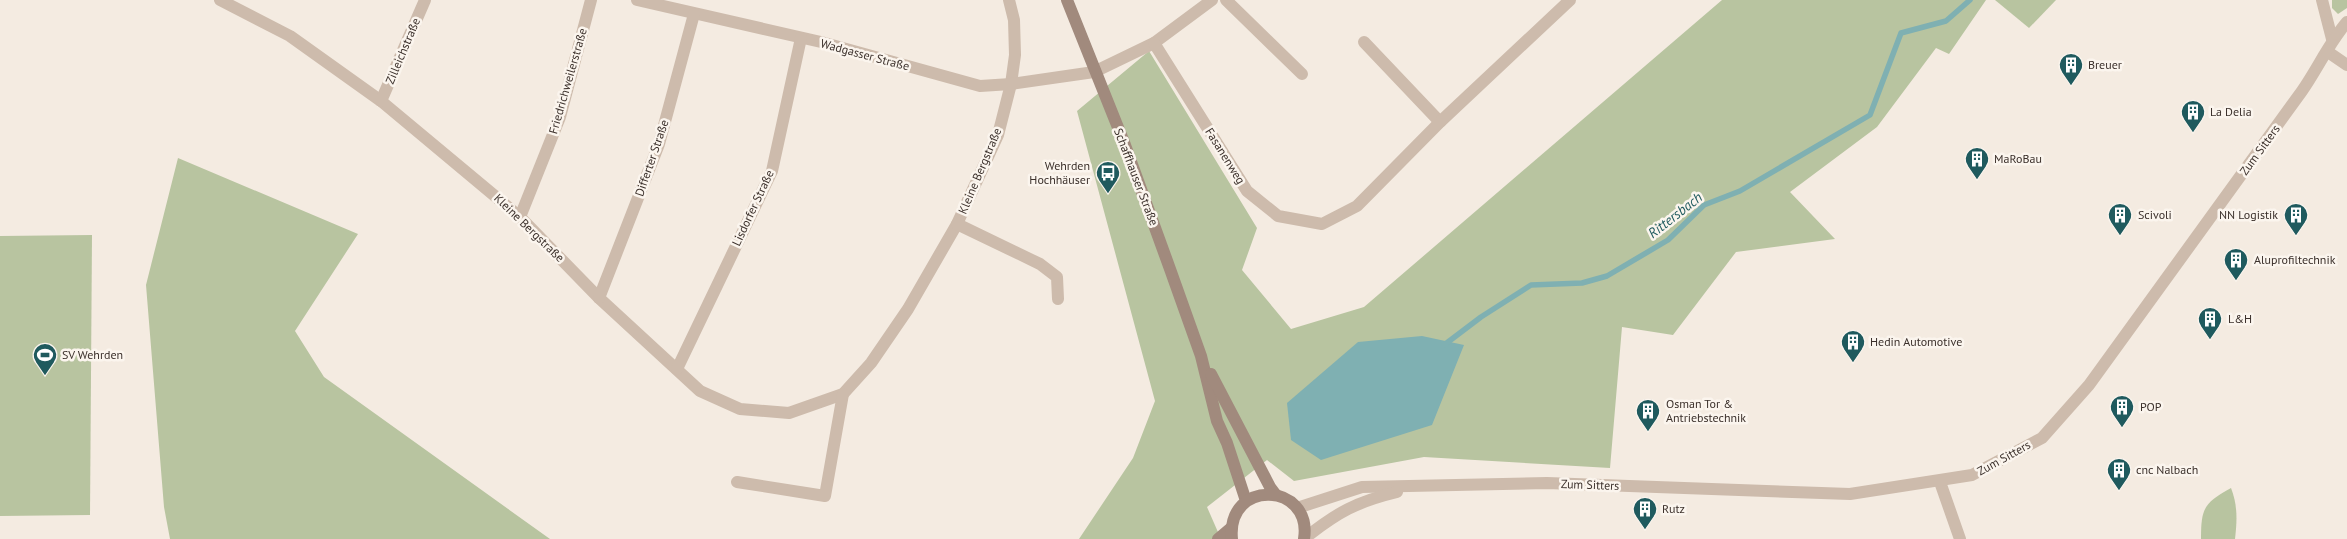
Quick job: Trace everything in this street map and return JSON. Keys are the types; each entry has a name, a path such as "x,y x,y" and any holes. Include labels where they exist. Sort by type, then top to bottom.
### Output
{"street":[{"name":"Kleine Bergstraße","path":"220,0 290,36 381,101 520,217 599,298 700,391 740,409 790,413 843,394 871,364 902,318 957,224 998,135 1011,84 1015,55 1014,20 1009,0"},
{"name":"Zilleichstraße","path":"381,101 425,0"},
{"name":"Friedrichweilerstraße","path":"520,217 560,117 592,0"},
{"name":"Wadgasser Straße","path":"638,0 801,38 980,86 1011,84 1094,72 1154,42 1212,0"},
{"name":"Schaffhauser Straße","path":"1068,0 1094,72 1125,145 1201,356 1217,421 1227,442 1246,501"},
{"path":"1226,0 1302,74"},
{"path":"2322,0 2332,39"},
{"name":"Fasanenweg","path":"1154,42 1248,191 1278,216 1322,224 1357,206 1440,122 1567,1"},
{"name":"Differter Straße","path":"599,298 659,144 694,14"},
{"name":"Zum Sitters","path":"1297,508 1362,487 1547,483 1850,494 1972,476 2042,438 2098,374 2302,91 2328,52 2332,39 2347,22"},
{"name":"Lisdorfer Straße","path":"677,369 772,170 801,38"},
{"path":"1364,42 1440,122"},
{"path":"2328,52 2347,66"},
{"name":"Kleine Bergstraße","path":"957,224 1040,264 1057,277 1058,299"},
{"name":"Schaffhauser Straße","path":"1201,356 1276,495"},
{"path":"737,482 824,496 843,394"},
{"path":"1940,482 1960,539"},
{"name":"Zum Sitters","path":"1304,538 1333,516 1365,500 1419,486"},
{"path":"1218,539 1232,534 1236,513 1246,501 1266,494 1276,495 1292,502 1303,517 1304,538"}],"green space":[{"path":"1722,0 1986,0 1949,54 1936,48 1877,127 1790,192 1835,239 1736,252 1673,335 1622,327 1610,468 1424,457 1294,481 1267,460 1207,507 1221,539 1079,539 1133,458 1155,401 1077,111 1149,51 1257,228 1242,270 1291,329 1364,307"},
{"path":"1995,0 2056,0 2029,28"},
{"path":"2332,0 2347,0 2347,8 2338,14 2332,8"},
{"path":"178,158 358,234 295,331 324,377 550,539 170,539 164,507 146,285"},
{"name":"SV Wehrden","path":"92,235 90,515 0,516 0,236"},
{"path":"2231,488 2235,501 2235,539 2201,539 2203,513 2206,507 2215,498"}],"water":[{"path":"1422,336 1464,345 1432,425 1321,460 1291,440 1287,403 1358,342"}],"waterway":[{"name":"Rittersbach","path":"1444,345 1481,317 1531,285 1582,283 1607,276 1668,240 1704,205 1740,191 1870,115 1901,33 1946,21 1970,0"}],"place":[{"name":"Breuer","path":"2071,86"},
{"name":"La Delia","path":"2193,133"},
{"name":"MaRoBau","path":"1977,180"},
{"name":"Wehrden Hochhäuser","path":"1108,194"},
{"name":"Scivoli","path":"2120,236"},
{"name":"NN Logistik","path":"2296,236"},
{"name":"Aluprofiltechnik","path":"2236,281"},
{"name":"L&H","path":"2210,340"},
{"name":"Hedin Automotive","path":"1853,363"},
{"name":"SV Wehrden","path":"45,376"},
{"name":"POP","path":"2122,428"},
{"name":"Osman Tor & Antriebstechnik","path":"1648,432"},
{"name":"cnc Nalbach","path":"2119,491"},
{"name":"Rutz","path":"1645,530"}]}
